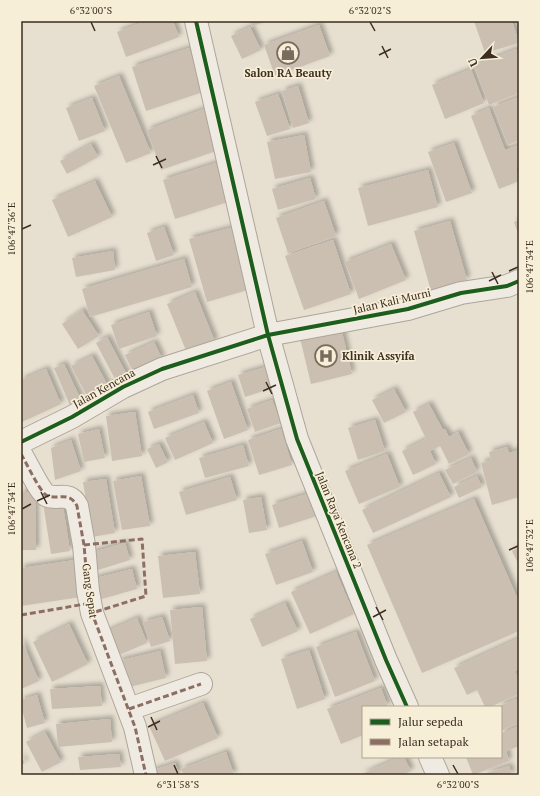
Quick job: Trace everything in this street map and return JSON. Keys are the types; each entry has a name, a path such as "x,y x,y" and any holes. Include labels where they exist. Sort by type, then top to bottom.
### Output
{"street":[{"name":"Jalan Raya Kencana 2","path":"196,21 268,335 297,439 386,660 407,706"},
{"name":"Jalan Kali Murni","path":"268,335 408,309 461,293 506,286 519,281"},
{"name":"Jalan Kencana","path":"21,442 72,417 141,378 162,369 268,335"},
{"name":"Gang Sepat","path":"21,454 46,495 69,497 74,500 77,506 84,545 88,591 92,613 129,709 135,727 146,775"},
{"path":"129,709 201,684"},
{"path":"430,758 438,775"}],"building":[{"path":"146,21 173,21 179,37 126,57 117,32"},
{"path":"250,21 265,21 252,27"},
{"path":"474,21 512,21 519,43 485,53"},
{"path":"319,25 330,56 275,76 264,45"},
{"path":"250,27 261,50 242,59 231,36"},
{"path":"189,48 203,92 146,111 132,67"},
{"path":"516,49 519,57 519,93 489,105 474,66"},
{"path":"471,69 484,103 445,119 432,85"},
{"path":"119,76 151,153 126,163 94,86"},
{"path":"298,86 309,123 293,128 282,91"},
{"path":"278,94 290,129 267,136 255,102"},
{"path":"519,97 519,140 508,145 493,107"},
{"path":"92,98 105,131 79,141 66,108"},
{"path":"489,108 505,150 519,145 519,166 516,168 519,181 499,189 471,116"},
{"path":"204,109 219,150 161,170 147,130"},
{"path":"304,135 311,172 275,179 267,142"},
{"path":"454,143 472,193 446,202 428,152"},
{"path":"91,144 98,157 67,174 60,161"},
{"path":"216,163 228,202 175,219 163,180"},
{"path":"428,170 438,207 368,226 358,188"},
{"path":"310,178 316,199 278,210 272,189"},
{"path":"95,181 112,217 68,237 52,200"},
{"path":"324,201 336,236 288,253 276,218"},
{"path":"519,220 519,236 514,222"},
{"path":"450,221 467,280 431,291 414,231"},
{"path":"164,227 174,255 156,261 147,233"},
{"path":"234,227 251,289 207,302 189,239"},
{"path":"333,240 351,294 304,310 285,256"},
{"path":"391,244 406,280 359,299 345,262"},
{"path":"113,251 115,270 76,277 72,258"},
{"path":"184,259 192,287 90,317 82,289"},
{"path":"195,292 215,342 187,353 167,304"},
{"path":"82,310 99,336 78,349 62,324"},
{"path":"149,312 157,336 119,349 111,325"},
{"name":"Klinik Assyifa","path":"341,328 352,374 311,384 300,338"},
{"path":"107,337 129,379 118,385 96,343"},
{"path":"154,342 162,359 133,372 125,355"},
{"path":"92,356 109,388 88,398 71,366"},
{"path":"64,364 83,404 72,410 54,368"},
{"path":"266,367 272,388 245,397 238,375"},
{"path":"46,369 61,404 22,422 21,380"},
{"path":"231,382 248,430 224,439 207,391"},
{"path":"394,389 406,412 384,423 372,400"},
{"path":"193,395 199,413 154,429 148,412"},
{"path":"272,400 281,423 255,432 247,409"},
{"path":"429,404 443,430 445,429 449,437 458,432 469,454 449,464 440,446 430,451 436,464 413,475 402,451 426,439 413,412"},
{"path":"135,412 142,456 112,461 106,416"},
{"path":"375,420 385,451 358,460 348,428"},
{"path":"204,422 213,443 175,460 165,438"},
{"path":"99,429 105,458 84,462 78,434"},
{"path":"281,429 292,465 259,475 248,440"},
{"path":"71,440 81,471 55,480 51,448"},
{"path":"159,444 168,462 156,468 147,449"},
{"path":"243,445 249,466 205,478 199,458"},
{"path":"507,447 509,453 519,450 519,497 492,505 481,463 491,460 489,452"},
{"path":"387,454 400,487 359,504 345,471"},
{"path":"471,458 477,472 453,484 445,470"},
{"path":"439,473 451,497 373,533 362,510"},
{"path":"141,476 150,526 122,530 113,481"},
{"path":"477,476 482,487 459,498 454,487"},
{"path":"230,477 237,500 186,515 179,492"},
{"path":"106,479 115,533 92,537 83,482"},
{"path":"21,492 35,492 36,550 21,550"},
{"path":"310,493 317,516 279,528 272,505"},
{"path":"261,497 267,530 249,533 243,500"},
{"path":"474,499 519,602 519,631 422,673 367,545"},
{"path":"62,500 70,551 51,554 43,503"},
{"path":"302,541 313,572 276,585 265,554"},
{"path":"125,543 130,560 95,571 90,553"},
{"path":"519,547 519,565 512,551"},
{"path":"195,552 200,594 163,598 158,556"},
{"path":"75,560 81,597 21,606 21,568"},
{"path":"132,569 137,589 98,600 92,579"},
{"path":"336,572 354,614 310,634 291,592"},
{"path":"285,603 298,631 262,647 250,619"},
{"path":"202,607 207,661 175,664 170,610"},
{"path":"162,617 170,641 151,647 143,622"},
{"path":"137,618 147,643 114,657 103,633"},
{"path":"69,624 88,664 52,682 33,642"},
{"path":"356,632 375,681 335,697 316,647"},
{"path":"519,638 519,669 515,671 519,681 519,694 492,706 485,706 477,690 467,695 454,668"},
{"path":"21,639 39,681 21,689"},
{"path":"309,650 325,699 297,709 281,659"},
{"path":"160,651 166,678 125,688 118,661"},
{"path":"100,686 102,706 52,709 50,689"},
{"path":"381,688 388,706 362,706 362,735 341,744 327,709"},
{"path":"37,695 45,723 27,728 21,706 21,700"},
{"path":"516,699 519,707 519,723 502,731 502,706 499,706"},
{"path":"203,703 218,738 165,761 149,726"},
{"path":"110,719 112,742 58,747 56,724"},
{"path":"519,726 519,746 506,751 509,761 473,775 466,758 502,758 502,733"},
{"path":"45,732 61,762 42,772 26,742"},
{"path":"226,752 234,775 184,775 181,769"},
{"path":"119,754 121,767 80,770 78,757"},
{"path":"21,756 25,763 21,765"},
{"path":"398,758 404,758 411,771 403,775 360,775"},
{"path":"175,763 179,775 149,775 148,772"},
{"path":"509,766 512,775 481,775"}],"marked path":[{"path":"21,454 36,482 46,495 50,497 70,498 77,506 84,545 88,591 92,613 135,727 146,775"},
{"path":"84,545 142,539 146,596 92,613"},
{"path":"21,615 91,603"},
{"path":"129,709 201,684"}],"cycle path":[{"path":"196,21 268,335 297,439 386,660 407,706"},
{"path":"21,442 72,417 123,387 162,369 268,335 408,309 461,293 507,286 519,281"}],"place":[{"name":"Salon RA Beauty","path":"288,53"},
{"name":"Klinik Assyifa","path":"326,356"}]}
